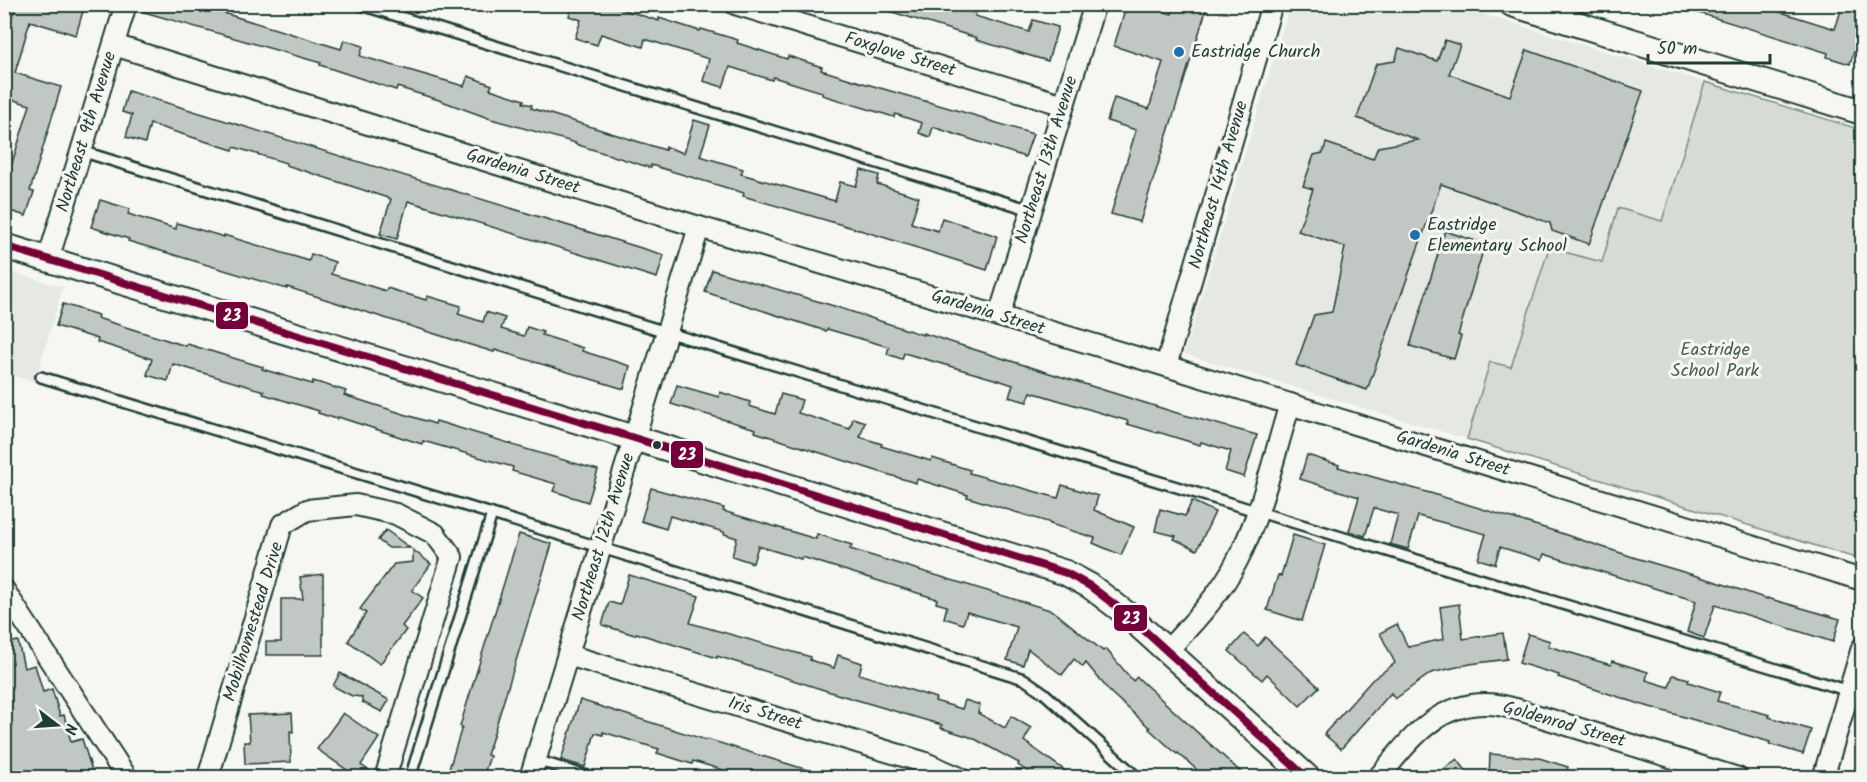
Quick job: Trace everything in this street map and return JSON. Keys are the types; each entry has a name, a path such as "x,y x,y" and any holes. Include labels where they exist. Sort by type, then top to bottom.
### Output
{"street":[{"name":"Northeast 9th Avenue","path":"48,260 126,4"},
{"name":"Foxglove Street","path":"735,4 1064,105"},
{"name":"Northeast 13th Avenue","path":"999,316 1095,4"},
{"name":"Northeast 14th Avenue","path":"1166,366 1272,4"},
{"path":"1512,4 1863,112"},
{"name":"Gardenia Street","path":"114,45 699,227 1166,366 1863,580"},
{"name":"Northeast 12th Avenue","path":"533,769 699,227"},
{"path":"4,246 634,438 1065,573 1090,586 1109,600 1308,777"},
{"path":"1167,651 1208,605 1237,562 1250,535 1290,404"},
{"name":"Mobilhomestead Drive","path":"207,777 282,525 307,510 356,505 396,514 435,534 452,557 385,777"},
{"path":"4,590 127,777"},
{"path":"1823,777 1856,693 1863,648"},
{"name":"Iris Street","path":"568,655 923,762 960,777"},
{"name":"Goldenrod Street","path":"1378,777 1414,735 1435,718 1469,704 1491,704 1516,709 1738,777"}],"lane":[{"path":"4,16 8,4"},
{"path":"358,4 1031,210"},
{"path":"81,151 666,332 1856,693"},
{"path":"40,377 1024,679 1044,693 1138,777"},
{"path":"410,777 492,514"},
{"path":"533,769 593,777"}],"shaded area":[{"name":"Eastridge Elementary School","path":"1290,5 1453,5 1705,82 1662,222 1602,262 1549,248 1511,368 1490,362 1467,439 1184,354"},
{"path":"4,270 63,287 35,382 5,373"}],"green space":[{"name":"Eastridge School Park","path":"1705,82 1862,130 1862,560 1467,439 1490,362 1511,367 1549,248 1602,262 1618,208 1662,221"}],"building":[{"path":"16,4 61,4 83,11 76,35 30,21 15,73 61,87 30,191 34,192 26,216 4,209 4,189 30,105 4,97 4,42"},
{"path":"138,4 194,4 341,49 344,40 363,46 360,56 464,86 468,76 492,85 490,89 524,100 523,103 532,105 531,108 665,150 666,147 684,153 694,120 710,125 700,156 743,169 741,174 835,201 840,182 856,186 861,170 879,175 877,184 919,197 911,223 938,231 942,218 997,236 987,270 743,196 744,193 651,165 651,168 576,143 491,119 397,87 396,90 320,65 321,63 137,10"},
{"path":"572,4 606,4 659,21 659,18 700,31 701,29 738,40 737,43 787,59 788,56 822,67 821,70 1033,134 1025,157 933,127 930,137 919,133 922,123 822,95 822,92 773,77 772,80 730,67 723,87 703,81 709,59 645,39 643,47 601,34 597,45 575,38 581,20 569,16"},
{"path":"879,4 967,4 965,10 976,13 975,16 1029,32 1033,20 1058,27 1048,61 879,8"},
{"path":"1127,4 1142,4 1172,14 1175,4 1208,4 1140,222 1111,214 1136,130 1107,121 1114,98 1149,109 1163,62 1114,46"},
{"path":"1683,4 1755,4 1835,29 1843,4 1863,4 1863,23 1850,64 1827,57 1828,53 1683,8"},
{"path":"1445,40 1460,45 1449,74 1510,96 1527,50 1643,91 1589,244 1552,231 1550,223 1441,184 1367,390 1296,365 1314,315 1332,312 1345,247 1298,231 1313,189 1303,186 1314,155 1323,153 1326,143 1373,159 1378,147 1418,140 1357,118 1376,64 1395,61 1399,48 1437,61"},
{"path":"128,91 664,255 657,278 408,201 397,239 380,234 391,199 286,165 286,163 234,147 233,150 150,124 145,143 126,137 132,115 122,112"},
{"path":"100,200 130,209 128,214 176,229 177,223 309,261 311,254 335,262 331,274 386,291 387,288 426,300 427,296 461,306 458,314 483,322 486,312 505,318 501,329 524,336 527,327 543,332 542,335 583,348 582,351 630,366 624,389 128,241 129,239 91,227"},
{"path":"1445,231 1485,244 1458,335 1461,336 1454,359 1410,346"},
{"path":"712,270 923,335 923,333 1177,413 1257,435 1244,477 1225,471 1231,451 1201,442 1200,445 1127,424 1128,421 1031,392 1027,402 1009,397 1013,385 904,353 902,359 887,354 889,347 827,329 826,331 705,292"},
{"path":"63,304 98,315 97,318 186,346 187,344 312,384 313,381 346,391 344,395 435,424 436,421 598,470 588,502 553,491 556,484 512,471 513,467 423,441 422,444 338,417 337,419 318,413 319,411 263,394 264,391 173,364 168,381 147,375 152,359 97,342 98,339 56,326"},
{"path":"677,385 719,397 720,392 750,402 749,406 775,414 781,394 802,400 798,413 850,429 853,418 865,422 860,437 882,444 881,446 931,461 932,458 970,470 969,473 1058,498 1062,485 1098,496 1094,510 1134,527 1121,555 1093,543 1095,538 967,497 968,495 917,479 916,483 880,472 755,432 756,429 671,404"},
{"path":"1307,455 1339,465 1338,467 1551,530 1767,599 1840,619 1833,642 1715,605 1704,638 1687,632 1696,601 1544,554 1542,560 1500,547 1495,564 1478,559 1486,534 1418,516 1408,549 1390,544 1398,515 1374,508 1365,536 1349,531 1359,497 1300,479"},
{"path":"651,488 724,508 723,511 816,539 817,534 852,545 850,549 1053,611 1103,651 1106,649 1133,681 1137,677 1246,777 1205,777 1111,693 1086,663 1083,667 1074,659 1062,675 1028,649 1023,665 1007,660 1017,627 967,612 963,624 944,618 947,606 936,603 937,599 802,557 801,559 758,546 753,563 732,556 737,538 724,534 724,532 670,516 666,529 641,521"},
{"path":"1192,501 1215,512 1197,550 1174,539 1176,536 1155,531 1160,509 1185,516"},
{"path":"386,530 410,548 389,548 378,540"},
{"path":"519,534 552,544 487,755 490,756 483,777 476,777 449,769"},
{"path":"1293,535 1325,545 1302,621 1267,610 1278,575 1281,576"},
{"path":"413,550 431,564 412,590 423,598 402,626 406,630 380,664 348,641 366,613 360,609 394,564 413,562"},
{"path":"323,574 323,655 266,655 266,642 281,642 281,599 303,599 300,577"},
{"path":"629,575 699,596 690,623 811,657 810,660 834,668 838,655 862,663 859,674 936,698 935,701 962,709 965,700 980,705 978,713 1005,728 1011,716 1031,728 1024,741 1074,777 1036,777 1018,765 1019,763 973,738 941,728 942,725 717,656 717,658 602,625 609,602 620,605"},
{"path":"1459,604 1463,639 1503,633 1507,659 1431,673 1395,699 1391,693 1341,749 1324,734 1372,680 1395,663 1380,633 1397,624 1408,647 1444,639 1440,607"},
{"path":"1244,634 1258,646 1265,637 1319,687 1300,706 1267,674 1262,680 1229,651"},
{"path":"1528,634 1550,641 1548,646 1611,665 1612,661 1648,672 1646,680 1669,687 1673,675 1689,679 1688,682 1720,692 1717,701 1770,715 1769,717 1811,730 1803,754 1769,744 1770,742 1643,705 1519,663"},
{"path":"18,641 24,668 35,665 43,692 52,689 60,716 64,715 71,742 82,739 94,777 4,777 4,644"},
{"path":"340,673 389,700 382,712 362,702 362,697 352,696 333,686"},
{"path":"580,700 821,774 820,777 746,777 657,753 659,749 603,732 603,735 595,733 585,767 561,760"},
{"path":"292,713 291,762 245,764 244,742 250,742 248,715"},
{"path":"343,713 379,738 361,765 374,774 373,777 357,777 317,749"},
{"path":"1490,754 1539,758 1568,767 1565,777 1489,777"},
{"path":"1457,759 1471,777 1433,777"}],"transit line":[{"name":"23","path":"4,246 634,438 1066,573 1090,586 1124,612 1307,778"}],"place":[{"name":"Eastridge Church","path":"1179,52"},
{"name":"Eastridge Elementary School","path":"1415,235"}]}
